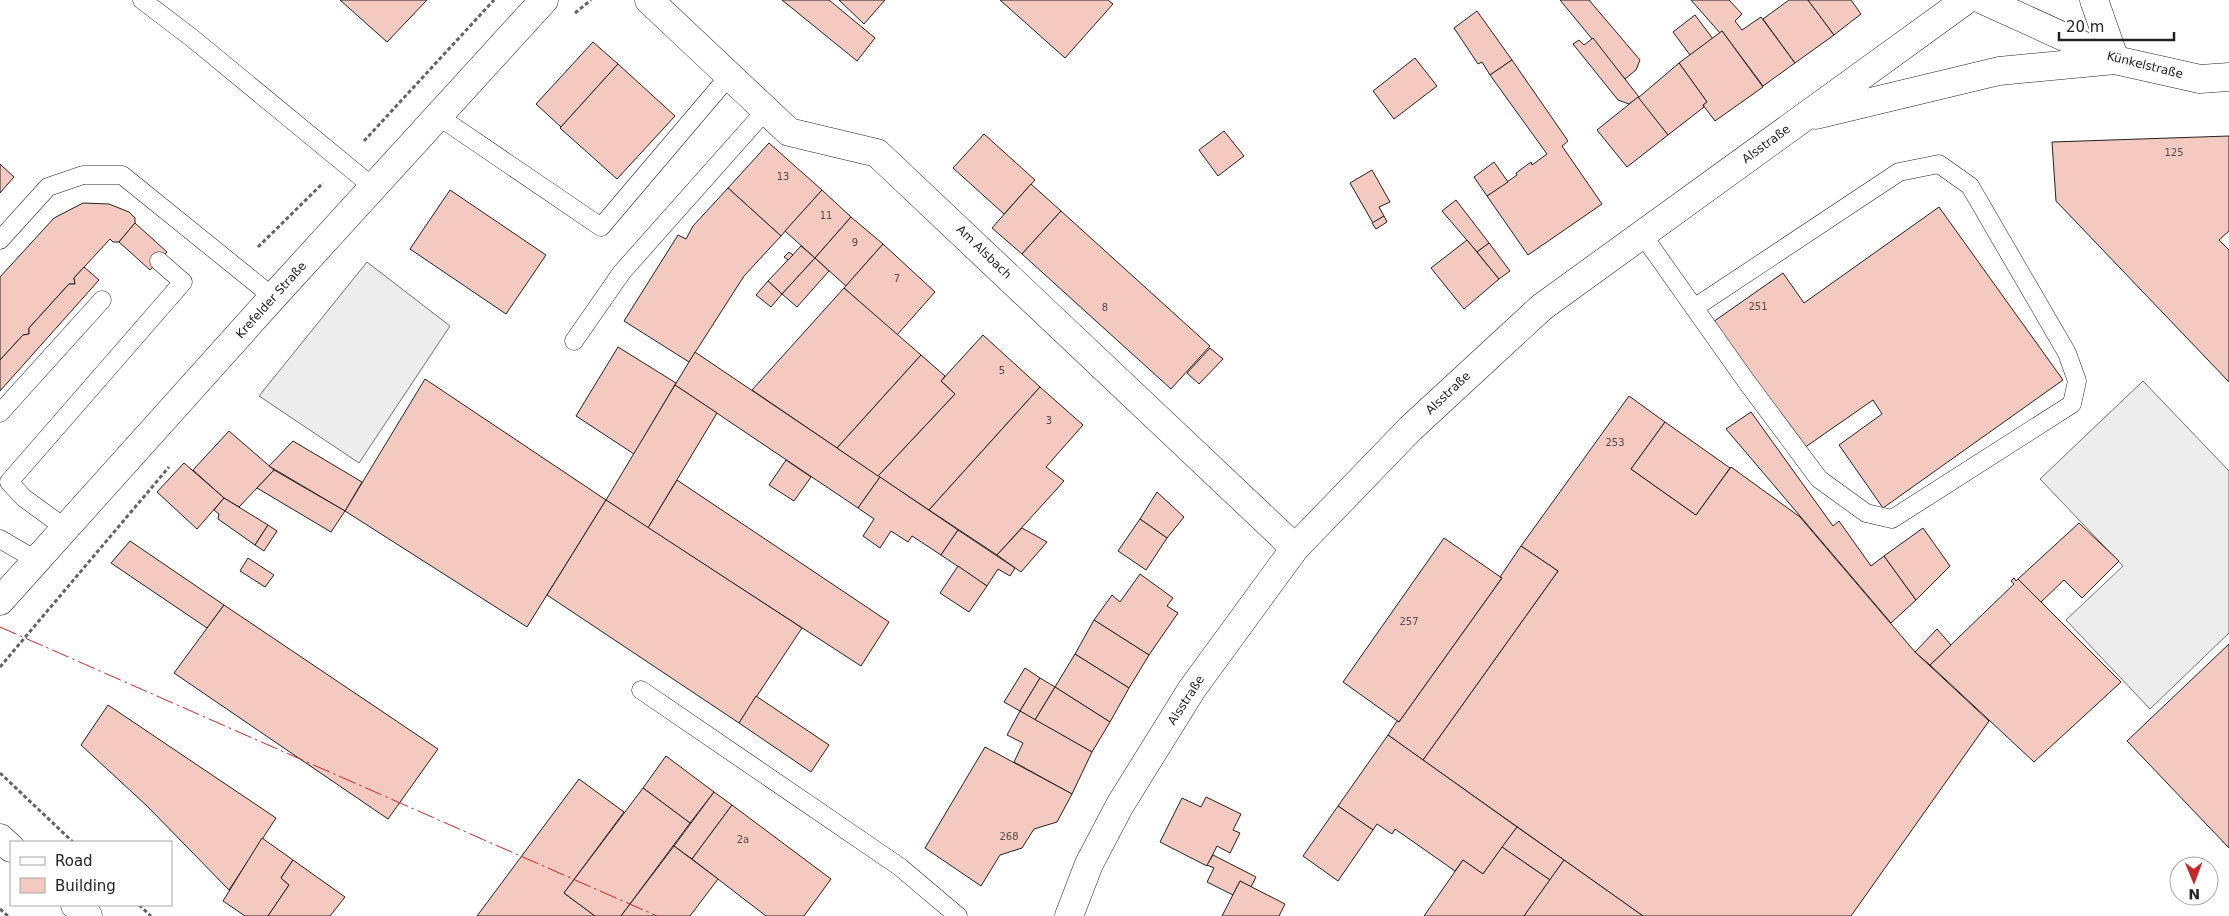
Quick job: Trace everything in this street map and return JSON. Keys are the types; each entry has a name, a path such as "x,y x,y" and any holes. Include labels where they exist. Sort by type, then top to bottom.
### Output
{"street":[{"name":"Krefelder Straße","path":"0,601 273,297 544,0"},
{"name":"Am Alsbach","path":"649,0 790,132 877,152 1295,548"},
{"name":"Alsstraße","path":"1069,916 1089,864 1126,796 1192,689 1295,548 1411,428 1542,306 1966,0"},
{"name":"Künkelstraße","path":"1983,0 2115,60 2200,79 2229,77"},
{"path":"1802,118 1999,71 2115,60 2094,0"},
{"path":"0,838 10,847"},
{"path":"76,906 88,916"}],"lane":[{"path":"142,0 192,38 373,188"},
{"path":"438,116 601,227 729,76"},
{"path":"574,341 622,272 766,110"},
{"path":"1642,234 1694,308 1746,381 1819,479 1866,513 1892,520 2072,404 2077,381 2067,353 1970,186 1939,164 1898,172 1694,308"},
{"path":"0,240 48,187 83,175 122,175 273,297"},
{"path":"65,528 24,498 9,482 183,282 159,261"},
{"path":"0,413 102,300"},
{"path":"0,539 36,560"},
{"path":"641,690 900,867 958,916"}],"path":[{"path":"0,773 73,841"},
{"path":"140,906 151,916"},
{"path":"0,910 8,916"}],"shaded area":[{"path":"367,262 450,326 359,463 259,396"},
{"path":"2143,381 2229,471 2229,633 2150,709 2066,620 2123,566 2040,479"}],"building":[{"path":"340,0 427,0 387,42"},
{"path":"782,0 829,0 875,38 857,61"},
{"path":"839,0 885,0 864,24"},
{"path":"1000,0 1108,0 1113,4 1065,58"},
{"path":"1560,0 1589,0 1640,60 1636,70 1625,79"},
{"path":"1691,0 1729,0 1742,14 1735,21 1742,30 1761,17 1795,63 1763,86 1722,31 1720,33"},
{"path":"1789,0 1808,0 1834,35 1795,63 1763,19"},
{"path":"1808,0 1851,0 1861,14 1834,35"},
{"path":"1477,11 1512,60 1490,75 1482,62 1478,64 1454,28"},
{"path":"1695,15 1713,39 1690,55 1673,32"},
{"path":"1722,31 1763,87 1715,121 1703,105 1707,102 1679,63"},
{"path":"1593,38 1639,97 1629,104 1618,100 1573,44 1579,40 1584,45"},
{"path":"593,42 618,64 561,127 536,104"},
{"path":"1415,58 1437,86 1394,119 1373,91"},
{"path":"1512,60 1568,141 1562,146 1602,204 1528,255 1487,196 1517,175 1516,173 1531,162 1532,165 1547,154 1490,75"},
{"path":"1679,63 1707,102 1703,105 1704,107 1668,135 1638,98"},
{"path":"618,64 675,116 617,179 560,128"},
{"path":"1638,97 1668,135 1627,167 1597,130"},
{"path":"1224,131 1244,156 1218,176 1199,150"},
{"path":"984,134 1035,180 1004,214 953,168"},
{"path":"2229,136 2229,231 2219,240 2229,250 2229,382 2056,201 2052,142"},
{"path":"769,143 822,190 781,236 728,188"},
{"path":"1494,162 1508,182 1487,196 1474,177"},
{"path":"0,164 14,177 0,193"},
{"path":"1372,170 1390,202 1379,207 1384,216 1373,223 1350,183"},
{"path":"1031,184 1061,211 1022,254 992,228"},
{"path":"728,188 781,236 744,276 689,362 624,321 678,235 686,239 693,226"},
{"path":"450,190 546,255 506,314 410,249"},
{"path":"822,190 851,217 815,258 785,231"},
{"path":"1456,200 1489,243 1477,252 1442,211"},
{"path":"83,203 109,204 129,212 135,218 135,223 119,242 113,242 110,239 74,278 75,284 69,284 29,328 29,334 23,335 0,360 0,277 54,218"},
{"path":"1939,207 2063,380 1883,508 1839,445 1882,414 1873,400 1804,448 1713,322 1783,273 1804,303"},
{"path":"1061,211 1210,346 1171,389 1022,254"},
{"path":"1384,216 1387,222 1376,229 1372,223"},
{"path":"851,217 883,244 846,286 815,258"},
{"path":"135,223 167,252 150,270 119,242"},
{"path":"1467,240 1499,279 1464,309 1431,268"},
{"path":"1489,243 1510,271 1499,279 1477,252"},
{"path":"883,244 935,292 897,335 844,288"},
{"path":"801,246 815,258 782,294 768,281"},
{"path":"789,252 793,255 788,260 784,257"},
{"path":"815,258 829,271 797,307 782,294"},
{"path":"84,267 99,280 0,391 0,360 23,335 29,334 29,328 69,284 75,284 74,278"},
{"path":"768,281 782,294 771,307 756,295"},
{"path":"844,288 921,355 837,448 752,390"},
{"path":"983,335 1040,387 929,510 878,476 955,394 941,381"},
{"path":"618,347 676,383 634,454 576,416"},
{"path":"1210,348 1223,359 1199,384 1187,373"},
{"path":"695,352 880,477 858,508 675,385"},
{"path":"921,355 945,376 941,381 955,394 878,476 837,448"},
{"path":"425,379 606,500 527,627 345,511"},
{"path":"675,385 717,413 648,528 606,500"},
{"path":"1040,387 1083,425 1046,467 1064,481 997,555 929,510"},
{"path":"1629,396 1665,422 1631,469 1696,515 1731,467 1800,517 1915,652 1989,721 1851,916 1643,916 1423,760 1558,571 1521,546"},
{"path":"1751,412 1833,526 1839,521 1871,566 1884,556 1916,600 1891,623 1726,429"},
{"path":"1665,422 1730,468 1696,515 1631,469"},
{"path":"229,431 274,470 239,507 224,498 193,470"},
{"path":"293,441 362,482 345,511 269,466"},
{"path":"786,460 811,477 794,501 769,485"},
{"path":"184,463 224,498 197,529 157,492"},
{"path":"274,470 345,511 331,532 257,488"},
{"path":"880,477 958,530 941,555 912,536 908,542 891,531 880,548 863,536 874,519 858,508"},
{"path":"677,480 889,622 861,666 648,528"},
{"path":"1157,492 1184,517 1167,538 1140,519"},
{"path":"224,498 268,525 255,545 218,519 219,514 214,510"},
{"path":"606,500 802,628 739,723 547,595"},
{"path":"1140,519 1167,538 1146,570 1118,551"},
{"path":"2079,523 2119,561 2082,598 2064,580 2041,602 2018,579"},
{"path":"268,525 277,531 264,551 255,545"},
{"path":"1022,528 1047,542 1021,572 997,555"},
{"path":"1923,528 1950,566 1916,600 1884,556"},
{"path":"958,530 1015,568 1010,576 998,569 987,586 941,555"},
{"path":"1444,538 1502,578 1399,722 1343,682"},
{"path":"130,541 224,605 207,628 111,563"},
{"path":"1521,546 1558,571 1423,760 1388,735 1502,578 1500,577"},
{"path":"248,558 274,575 265,587 240,571"},
{"path":"958,566 987,586 969,612 940,593"},
{"path":"1140,574 1173,598 1167,606 1178,613 1149,655 1094,620 1112,595 1120,602"},
{"path":"2014,578 2016,581 2018,579 2121,682 2034,762 1930,665 2014,584 2011,581"},
{"path":"224,605 438,749 388,819 174,673"},
{"path":"1094,620 1149,655 1129,688 1075,654"},
{"path":"1937,629 1951,645 1930,665 1915,652"},
{"path":"2229,644 2229,848 2127,741"},
{"path":"1075,654 1129,688 1110,722 1055,687"},
{"path":"1025,668 1040,678 1020,711 1004,702"},
{"path":"1040,678 1055,687 1035,720 1020,711"},
{"path":"1055,687 1110,722 1092,752 1035,720"},
{"path":"756,696 829,745 811,772 739,723"},
{"path":"108,705 276,818 229,890 147,806 81,745"},
{"path":"1020,711 1092,752 1072,794 1014,762 1023,743 1007,735"},
{"path":"1388,735 1517,827 1483,874 1463,860 1455,871 1395,829 1392,834 1377,824 1373,830 1338,806"},
{"path":"985,747 1072,794 1057,822 1034,829 1022,848 1000,855 981,886 925,848"},
{"path":"666,756 714,792 690,823 643,788"},
{"path":"579,779 624,812 564,893 595,916 477,916"},
{"path":"643,788 690,823 621,916 595,916 564,893"},
{"path":"714,792 732,805 692,859 674,846"},
{"path":"1206,797 1241,814 1233,830 1240,833 1230,853 1217,846 1207,866 1160,842 1182,798 1201,807"},
{"path":"732,805 831,879 804,916 766,916 692,859"},
{"path":"1338,806 1373,830 1338,881 1303,856"},
{"path":"1517,827 1564,860 1550,880 1502,847"},
{"path":"262,838 293,860 281,878 289,885 268,916 245,916 223,901"},
{"path":"674,846 718,879 690,916 621,916"},
{"path":"1502,847 1550,880 1524,916 1424,916 1463,860 1483,874"},
{"path":"1213,855 1256,877 1251,887 1240,881 1233,895 1207,882 1214,868 1207,865"},
{"path":"293,860 345,897 330,916 268,916 289,885 281,878"},
{"path":"1564,860 1643,916 1524,916"},
{"path":"1240,881 1285,904 1279,916 1222,916"}],"power":[{"path":"0,627 657,916"}]}
